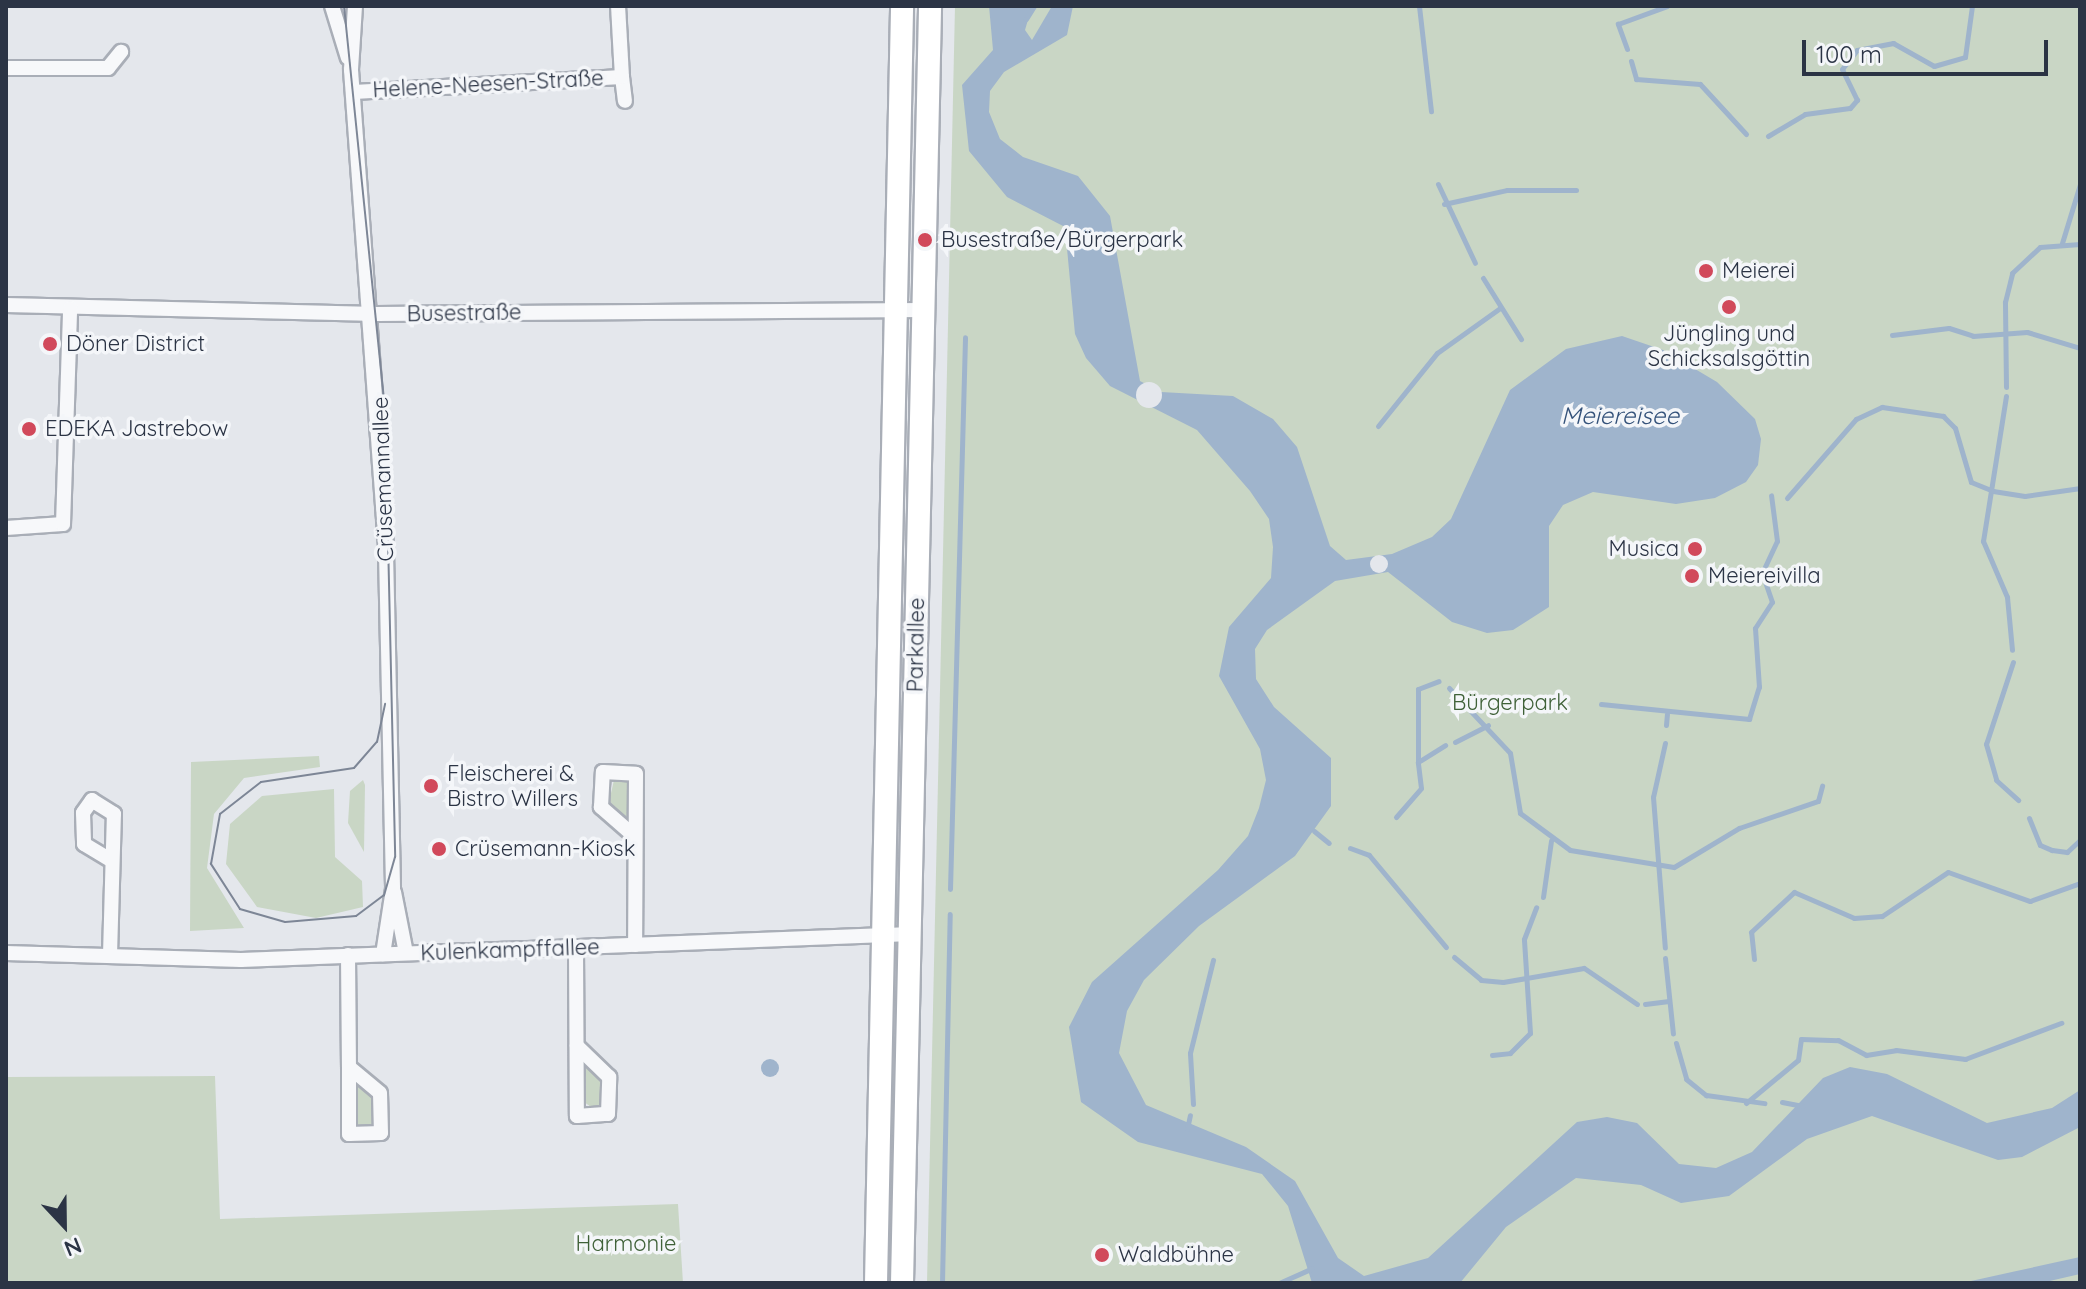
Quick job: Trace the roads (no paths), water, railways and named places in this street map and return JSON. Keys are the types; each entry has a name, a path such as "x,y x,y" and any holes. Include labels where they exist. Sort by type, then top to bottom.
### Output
{"main road":[{"name":"Parkallee","path":"876,1283 902,6"},
{"name":"Parkallee","path":"902,1283 930,6"}],"street":[{"name":"Crüsemannallee","path":"332,6 351,70 354,92 372,314 393,889 406,953"},
{"name":"Crüsemannallee","path":"351,70 355,6"},
{"name":"Helene-Neesen-Straße","path":"618,6 625,101"},
{"path":"6,68 108,68 121,52"},
{"name":"Helene-Neesen-Straße","path":"354,92 622,77"},
{"name":"Busestraße","path":"6,305 372,314 923,310"},
{"path":"6,528 63,524 70,308"},
{"path":"633,835 635,945"},
{"path":"110,955 111,860"},
{"name":"Crüsemannallee","path":"383,954 393,889"},
{"name":"Kulenkampffallee","path":"6,953 348,955 911,934"},
{"path":"576,948 577,1116 608,1114 609,1077 577,1046"},
{"path":"348,955 349,1134 381,1133 380,1093 349,1067"}],"water":[{"name":"Meiereisee","path":"989,6 1032,6 1025,30 1032,40 1052,6 1073,6 1067,35 1004,72 990,91 989,112 1000,139 1023,157 1078,176 1110,216 1140,381 1161,392 1233,396 1273,419 1297,447 1330,546 1346,560 1392,554 1432,537 1451,519 1510,390 1566,349 1622,336 1663,350 1717,382 1755,419 1761,439 1758,465 1746,482 1715,498 1676,504 1593,492 1563,505 1549,526 1549,607 1513,630 1487,633 1452,622 1388,572 1335,581 1267,630 1255,649 1256,679 1274,707 1331,758 1331,806 1295,856 1199,926 1144,980 1127,1011 1119,1053 1146,1105 1246,1147 1295,1181 1338,1258 1364,1276 1428,1258 1577,1122 1607,1117 1637,1123 1679,1164 1716,1168 1752,1152 1823,1078 1850,1067 1887,1074 1987,1123 2052,1108 2080,1090 2080,1127 2022,1157 1998,1160 1872,1116 1807,1139 1729,1196 1681,1203 1641,1185 1576,1178 1506,1227 1460,1283 1312,1283 1288,1206 1262,1174 1138,1142 1081,1102 1069,1027 1092,982 1218,870 1248,836 1259,808 1266,780 1260,749 1219,676 1229,627 1271,578 1273,547 1269,519 1250,491 1197,430 1110,386 1086,358 1075,334 1065,227 1007,197 969,151 962,85 993,50"},
{"path":"770,1059 779,1068 770,1077 761,1068"},
{"path":"2080,1257 2080,1274 2041,1283 1962,1283"}],"waterway":[{"path":"1026,19 1034,6"},
{"path":"1419,6 1431,111"},
{"path":"1627,49 1618,24 1667,6"},
{"path":"1768,136 1805,114 1850,108 1857,100 1842,69 1857,50 1893,43 1934,66 1965,57 1972,6"},
{"path":"1631,61 1636,79 1700,84 1746,134"},
{"path":"1438,184 1475,263"},
{"path":"2062,243 2080,184"},
{"path":"1444,204 1507,190 1576,190"},
{"path":"2006,387 2005,302 2012,273 2040,247 2080,244"},
{"path":"1483,278 1521,339"},
{"path":"1378,426 1437,353 1500,308"},
{"path":"1892,335 1949,328 1973,336 2027,332 2080,348"},
{"path":"950,889 965,337"},
{"path":"2006,396 1983,541 2007,597 2012,650"},
{"path":"1787,498 1856,419 1882,407 1943,416 1955,428 1971,482 1993,491 2025,496 2080,488"},
{"path":"1601,704 1749,719 1759,687 1755,628 1772,602 1762,573 1777,541 1771,495"},
{"path":"2013,662 1986,744 1996,780 2018,800"},
{"path":"1418,762 1418,689 1439,681"},
{"path":"1449,688 1510,753 1520,813 1570,850 1674,867 1739,828 1818,801 1822,786"},
{"path":"1666,725 1667,714"},
{"path":"1455,742 1488,725"},
{"path":"1665,743 1653,797 1665,948"},
{"path":"1396,817 1421,788 1418,762 1445,745"},
{"path":"2029,818 2040,845 2067,852 2080,840"},
{"path":"1314,831 1329,843"},
{"path":"1543,897 1551,841"},
{"path":"1350,848 1369,855 1446,947"},
{"path":"1754,959 1751,932 1794,892 1854,918 1882,916 1948,872 2030,901 2080,883"},
{"path":"1492,1055 1510,1053 1530,1033 1524,939 1536,907"},
{"path":"942,1283 950,914"},
{"path":"1454,957 1481,980 1503,982 1584,968 1637,1004"},
{"path":"1665,958 1673,1034"},
{"path":"1193,1104 1190,1053 1213,960"},
{"path":"1645,1004 1669,1001"},
{"path":"1746,1103 1798,1060 1801,1039 1838,1040 1866,1055 1896,1050 1965,1059 2061,1023"},
{"path":"1676,1043 1686,1079 1706,1095 1764,1103"},
{"path":"1782,1102 1803,1106"},
{"path":"1187,1129 1190,1115"},
{"path":"1279,1283 1312,1268"}],"tram line":[{"path":"344,6 385,407 395,857 384,895 356,916 285,922 240,909 211,864 220,814 261,782 354,768 377,742 385,704"}],"place":[{"name":"Busestraße/Bürgerpark","path":"925,240"},
{"name":"Meierei","path":"1706,271"},
{"name":"Jüngling und Schicksalsgöttin","path":"1729,307"},
{"name":"Döner District","path":"50,344"},
{"name":"EDEKA Jastrebow","path":"29,429"},
{"name":"Musica","path":"1695,549"},
{"name":"Meiereivilla","path":"1692,576"},
{"name":"Fleischerei & Bistro Willers","path":"431,786"},
{"name":"Crüsemann-Kiosk","path":"439,849"},
{"name":"Waldbühne","path":"1102,1255"}],"park label":[{"name":"Bürgerpark","path":"1510,703"},
{"name":"Harmonie","path":"626,1244"}]}
